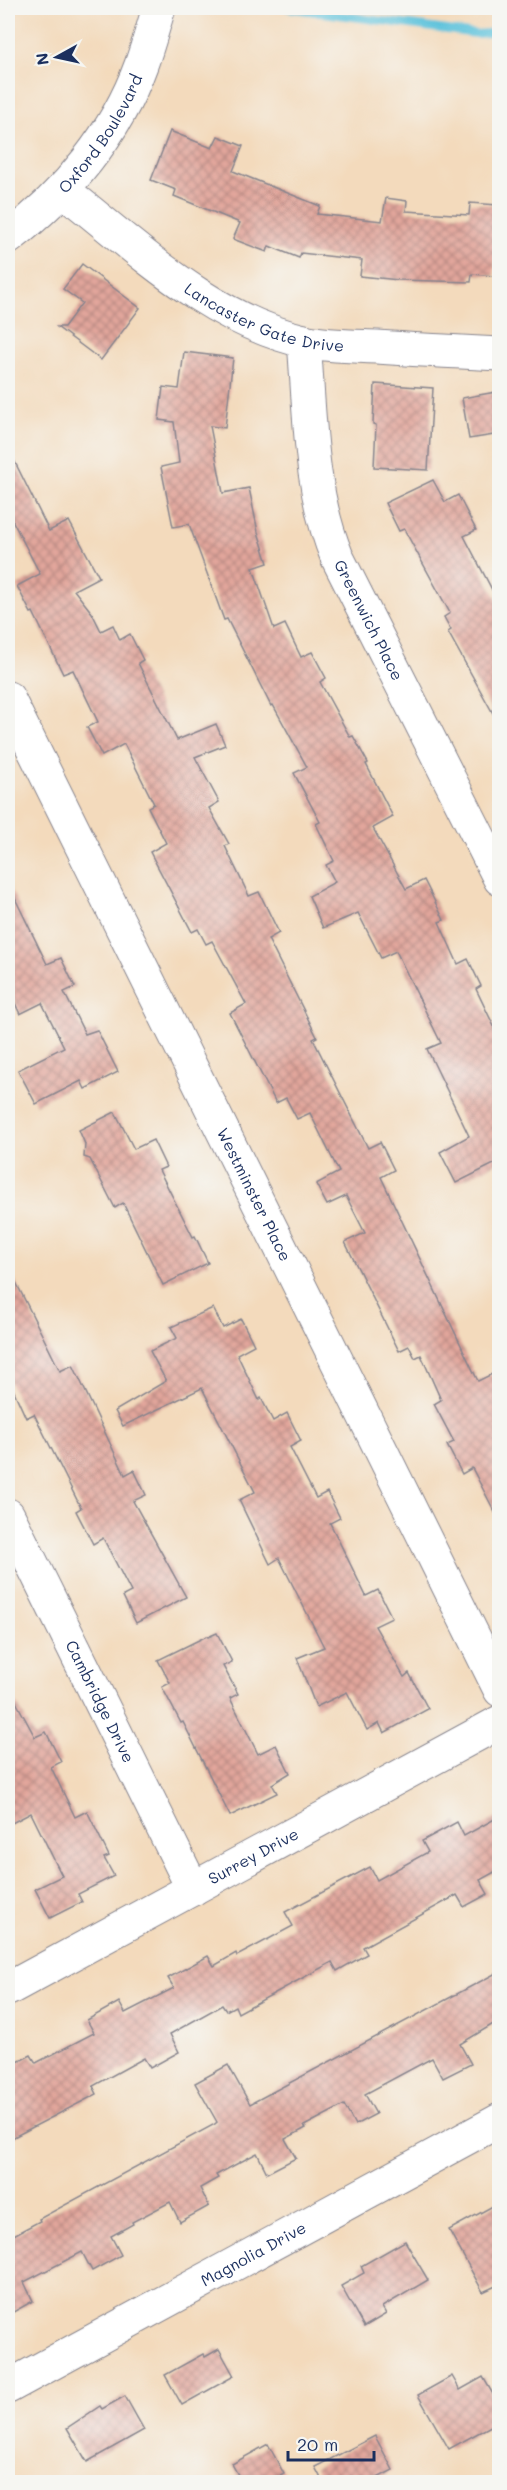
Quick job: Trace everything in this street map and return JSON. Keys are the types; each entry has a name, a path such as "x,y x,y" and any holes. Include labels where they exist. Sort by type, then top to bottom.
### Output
{"street":[{"name":"Oxford Boulevard","path":"8,238 63,190 93,152 120,111 141,66 159,8"},
{"name":"Lancaster Gate Drive","path":"63,190 179,281 215,306 255,326 304,341 335,345 500,354"},
{"name":"Greenwich Place","path":"304,341 316,488 328,534 337,557 500,879"},
{"name":"Westminster Place","path":"8,698 500,1690"},
{"name":"Cambridge Drive","path":"8,1515 193,1889"},
{"name":"Surrey Drive","path":"8,1989 500,1722"},
{"name":"Magnolia Drive","path":"8,2387 500,2120"}],"building":[{"path":"170,131 212,148 218,136 243,146 233,171 320,206 317,214 382,221 386,198 407,201 406,211 469,215 470,203 498,205 494,276 472,274 471,282 399,280 360,276 362,260 301,253 299,258 269,246 267,252 233,239 240,223 174,196 176,190 151,180"},
{"path":"82,264 140,308 101,360 57,327 64,327 82,303 63,289"},
{"path":"184,352 233,358 225,428 210,426 223,493 249,488 258,532 268,563 253,568 274,629 285,624 301,657 312,652 326,678 320,682 350,737 353,736 368,763 366,764 393,817 373,828 406,889 424,880 444,920 439,922 458,964 468,959 481,986 476,989 500,1039 500,1161 456,1183 440,1152 469,1136 427,1049 441,1043 396,951 381,958 358,913 323,928 309,896 335,882 326,865 334,861 316,824 320,822 294,773 307,767 273,705 271,706 227,619 224,620 189,524 173,527 161,467 179,463 174,422 159,420 163,387 179,389"},
{"path":"375,384 433,388 428,470 374,467"},
{"path":"496,392 500,434 469,439 462,398"},
{"path":"8,448 49,531 69,521 99,577 74,590 92,613 101,631 113,625 120,640 130,634 143,660 138,663 177,740 216,724 225,745 195,757 219,802 209,808 229,844 225,846 249,896 259,892 279,933 268,939 317,1037 313,1039 368,1148 380,1142 394,1170 381,1177 478,1381 492,1374 500,1387 500,1522 472,1468 462,1474 447,1445 454,1442 434,1404 441,1400 421,1355 415,1358 409,1346 399,1351 345,1242 365,1233 346,1196 327,1205 316,1184 339,1172 310,1113 297,1119 286,1098 276,1103 230,1013 246,1004 212,941 206,944 198,929 192,932 150,852 166,843 148,807 154,804 124,744 102,756 87,727 98,722 73,670 63,674 33,612 31,613 17,586 40,574 8,512"},
{"path":"433,480 445,502 458,495 476,530 464,536 500,605 500,726 448,632 451,630 444,617 450,613 404,529 399,531 385,503"},
{"path":"8,884 47,964 61,958 75,987 64,992 85,1034 97,1030 118,1072 85,1089 81,1081 36,1104 18,1070 64,1047 42,1003 20,1014 8,988"},
{"path":"115,1112 134,1149 153,1140 166,1167 159,1170 208,1263 163,1285 123,1203 115,1208 90,1159 84,1157 85,1144 79,1130"},
{"path":"8,1266 60,1371 73,1365 125,1475 134,1470 146,1495 133,1501 186,1597 136,1623 123,1596 131,1592 103,1538 93,1544 76,1511 81,1508 34,1414 26,1418 8,1378"},
{"path":"213,1308 223,1328 241,1319 254,1345 237,1354 259,1400 261,1398 273,1421 287,1413 301,1441 290,1447 316,1498 327,1492 340,1518 330,1523 366,1596 378,1590 392,1618 375,1626 404,1677 409,1673 428,1709 384,1733 379,1723 367,1730 347,1692 316,1707 297,1658 324,1647 279,1558 270,1564 239,1500 255,1492 202,1388 123,1426 115,1411 166,1381 150,1351 177,1338 171,1327"},
{"path":"217,1633 232,1662 223,1666 238,1694 230,1698 258,1754 276,1745 290,1773 272,1784 277,1793 230,1816 183,1722 181,1723 162,1687 170,1683 158,1660"},
{"path":"8,1687 35,1737 46,1732 61,1762 51,1767 75,1817 87,1811 109,1856 104,1858 114,1876 78,1894 82,1902 50,1918 35,1889 62,1876 31,1813 8,1825"},
{"path":"500,1816 500,1869 480,1880 488,1894 464,1907 457,1895 363,1947 367,1954 337,1971 332,1962 238,2013 235,2006 226,2011 222,2005 170,2034 179,2052 150,2068 144,2058 93,2086 97,2094 8,2140 8,2067 31,2055 36,2063 94,2033 87,2020 119,2002 125,2013 174,1988 168,1978 208,1956 214,1966 293,1926 285,1912 370,1867 377,1880 428,1852 422,1841 457,1822 464,1836"},
{"path":"500,1971 500,2020 460,2044 471,2064 443,2078 432,2058 365,2094 376,2114 355,2125 344,2105 304,2126 306,2128 285,2139 296,2158 267,2173 257,2153 216,2175 218,2178 200,2188 209,2206 180,2222 170,2202 132,2222 133,2224 111,2236 121,2255 92,2271 82,2252 24,2282 33,2301 8,2315 8,2238 215,2124 217,2122 195,2083 228,2065 250,2104"},
{"path":"500,2202 500,2284 483,2292 449,2230"},
{"path":"405,2241 428,2280 382,2307 386,2314 364,2327 341,2286 364,2273 361,2266"},
{"path":"219,2349 234,2376 182,2405 165,2375 203,2354 205,2357"},
{"path":"452,2376 460,2390 483,2377 500,2406 500,2421 449,2449 418,2395"},
{"path":"125,2396 144,2430 87,2462 67,2428 100,2406 102,2409"},
{"path":"375,2436 393,2470 370,2482 323,2482 315,2467"},
{"path":"268,2444 284,2474 269,2482 242,2482 232,2464"}],"waterway":[{"path":"288,8 476,34 500,32"}]}
